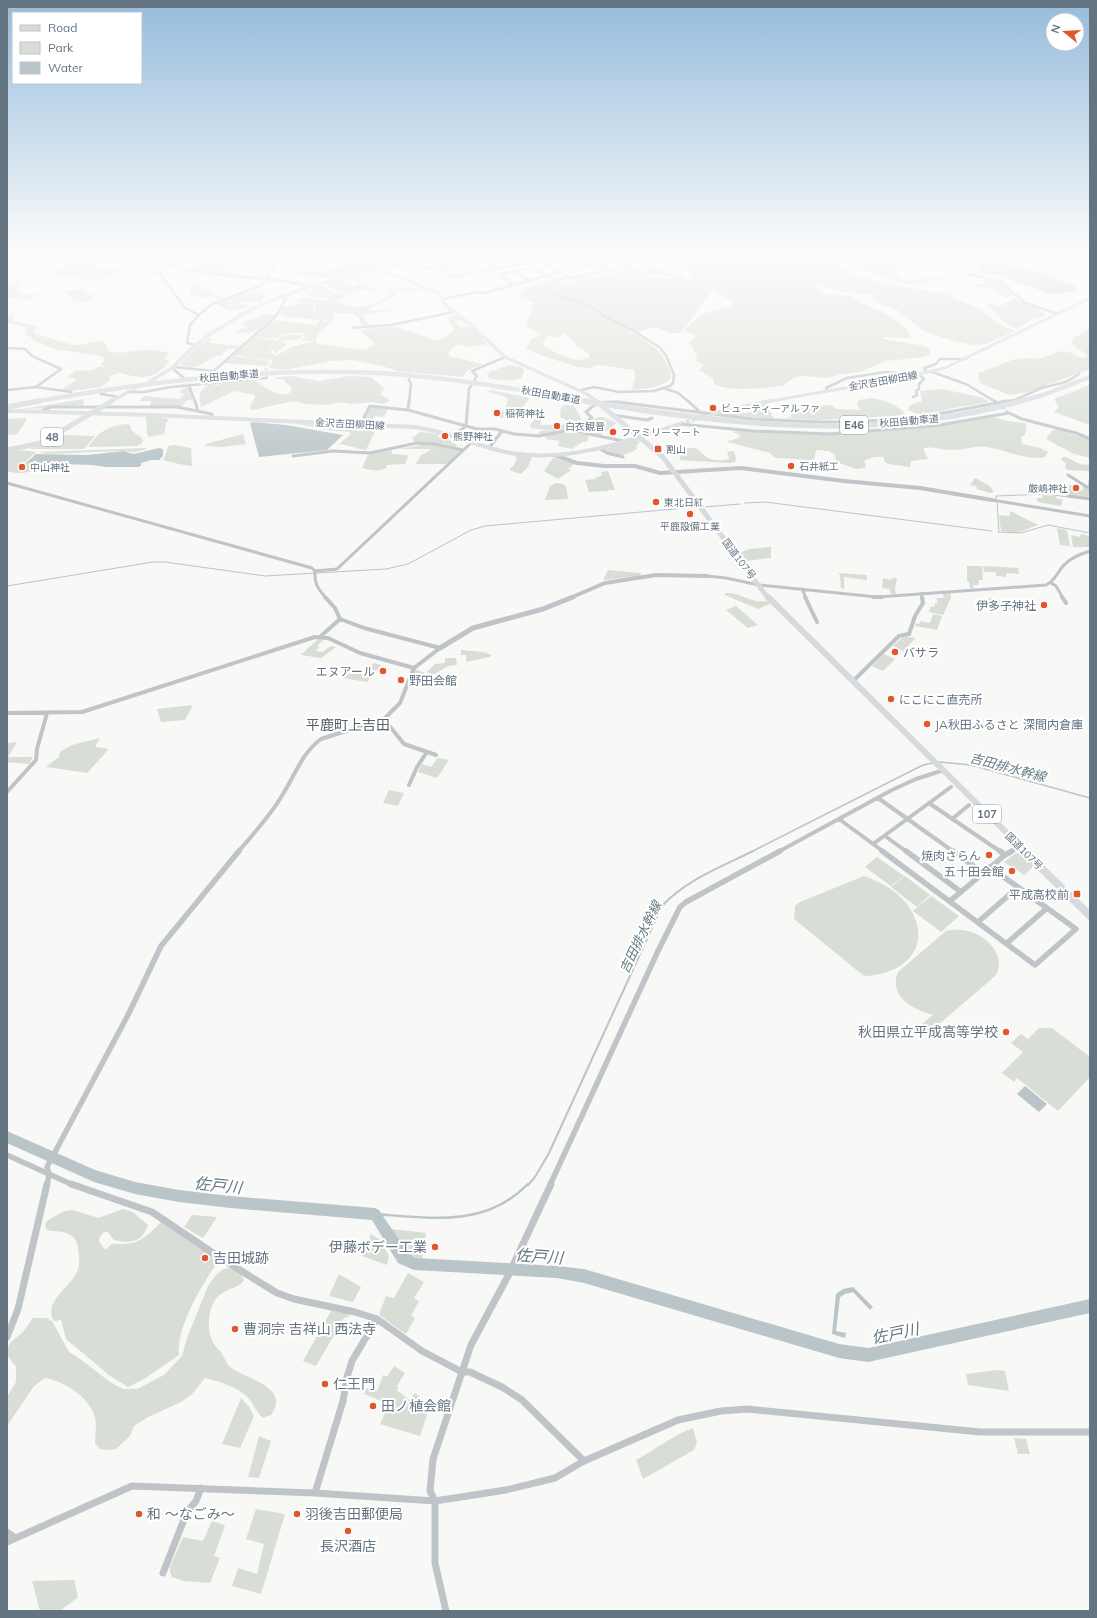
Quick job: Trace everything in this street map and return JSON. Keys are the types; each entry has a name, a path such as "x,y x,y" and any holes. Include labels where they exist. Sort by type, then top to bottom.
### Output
{"highway":[{"name":"秋田自動車道","path":"9,409 96,393 177,382 242,376 312,373 365,374 433,379 506,389 723,424 802,428 863,427 939,420 986,413 1030,402 1090,380"},
{"name":"秋田自動車道","path":"612,407 723,421 802,426 862,425 909,422 984,411 1040,396 1090,377"}],"main road":[{"path":"149,382 173,368 194,346 221,328"},
{"name":"国道107号","path":"474,328 505,357 581,390 664,457 771,601 929,756 941,771 1090,916"},
{"name":"金沢吉田柳田線","path":"711,414 827,390 932,372 966,359 1030,328"},
{"name":"48","path":"7,450 40,443 128,392"},
{"name":"金沢吉田柳田線","path":"9,409 419,428 454,435 489,448 520,454 554,455 599,448 680,424"}],"street":[{"path":"189,328 187,343 194,346"},
{"path":"173,368 214,371 262,328"},
{"path":"352,328 381,328"},
{"path":"581,390 594,387 619,392 645,392 663,388 673,383 674,375 666,355 658,347 627,328"},
{"path":"7,348 25,349 32,356 61,369 36,387"},
{"path":"454,435 466,426 469,389 477,374 472,371 505,357"},
{"path":"926,373 924,368 936,364 940,359 966,359"},
{"path":"173,368 184,378"},
{"path":"827,390 826,388 841,380 886,372 919,375 924,379 919,384 916,391 917,395 913,397"},
{"path":"932,372 945,376 978,391 997,403"},
{"path":"360,425 370,406 408,410 466,426 539,436 570,430 591,420 591,417 586,412 589,409 599,404 613,401 748,419 801,422 922,417 1022,398 1046,386 1064,383 1079,374"},
{"path":"128,392 138,393 223,381 267,378"},
{"path":"408,410 411,384 409,380"},
{"path":"189,385 198,411"},
{"path":"7,390 36,387 71,392"},
{"path":"663,388 678,393 702,413"},
{"path":"101,394 118,397"},
{"path":"41,411 47,408 60,406 177,407 212,414 211,418"},
{"path":"151,415 158,408"},
{"path":"680,424 754,431 829,434 934,426 1009,413 1022,419 1090,438"},
{"path":"612,415 647,420 652,418"},
{"path":"570,430 623,441"},
{"path":"489,448 502,431"},
{"path":"315,572 337,569 472,442"},
{"path":"293,456 334,451 370,453 417,443 434,444 463,450"},
{"path":"599,448 607,453 623,456"},
{"path":"554,455 568,461 588,465 635,466 660,473 741,468 844,481 920,488 1090,516"},
{"path":"1068,475 1090,488 1090,481"},
{"path":"7,483 312,568 315,572 316,583 320,591 340,614 340,620 321,636 94,708 68,713 7,713"},
{"path":"1073,483 1083,485"},
{"path":"1068,496 1090,499"},
{"path":"7,1337 14,1321 25,1280 48,1170 161,946 278,802 313,746 320,739 384,719 400,703 414,668 440,648 473,628 543,609 605,583 656,575 707,576 726,578 759,585 877,597 1046,585 1052,583 1063,566 1078,555 1090,551"},
{"path":"1052,583 1056,586 1066,603"},
{"path":"802,589 817,622"},
{"path":"852,681 899,636 909,634 923,603 922,593"},
{"path":"340,620 364,628 440,648"},
{"path":"321,636 360,653 414,668"},
{"path":"7,792 36,760 37,749 47,714"},
{"path":"384,719 404,744 436,756"},
{"path":"409,785 417,767 427,752"},
{"path":"446,1611 435,1563 435,1501 430,1491 434,1459 462,1372 471,1345 508,1276 658,951 680,907 686,902 878,798 923,775 941,771"},
{"path":"873,844 951,787"},
{"path":"878,798 983,873"},
{"path":"929,803 1005,856"},
{"path":"952,819 969,805"},
{"path":"839,819 1035,965 1076,929 990,867"},
{"path":"885,836 961,892"},
{"path":"950,901 990,867 1020,847"},
{"path":"978,922 1018,887"},
{"path":"1007,943 1047,908"},
{"path":"7,1155 48,1170 76,1186 152,1212 222,1259 277,1293 294,1299 355,1312 377,1319 422,1351 462,1372 470,1372 502,1387 522,1400 584,1461"},
{"path":"315,1493 343,1402 347,1377 352,1361 377,1319"},
{"path":"7,1542 132,1486 315,1493 435,1501 506,1490 555,1478 584,1461 678,1420 721,1411 747,1409 980,1432 1090,1432"},
{"path":"163,1573 187,1512 196,1501 201,1488"},
{"path":"7,1532 16,1538"}],"green space":[{"path":"26,328 36,328 33,330 34,333 62,342 73,345 81,345 97,341 105,343 109,351 117,353 144,350 159,351 169,353 165,359 169,361 164,368 152,375 146,377 133,376 105,367 101,364 105,360 102,356 54,349 37,342 25,333"},
{"path":"245,328 259,328 247,333 235,333 235,331"},
{"path":"264,328 325,328 318,334 315,341 302,340 305,337 302,333 285,334 281,335 277,339 254,336 259,332 276,334 260,331"},
{"path":"398,328 435,340 442,339 454,331 453,328 471,328 475,330 487,344 469,347 458,344 449,351 449,356 483,364 468,370 462,377 398,371 354,360 331,361 285,370 270,368 269,366 273,362 272,360 244,357 241,356 242,355 233,356 270,361 266,366 225,363 254,337 278,341 280,337 288,335 302,337 299,339 281,341 286,343 286,345 274,354 274,350 269,347 272,354 276,356 291,347 315,341 317,341 317,344 365,350 376,344 361,332 365,329"},
{"path":"530,328 625,328 660,353 669,368 671,379 653,387 632,389 635,378 634,370 599,365 588,368 578,367 543,356 526,348 531,339 541,335","holes":["565,333 578,347 590,354 588,358 577,360 572,359 560,355 545,347 543,343 548,336 560,337"]},
{"path":"628,328 654,328 638,332"},
{"path":"657,328 685,328 681,333 671,333"},
{"path":"687,328 904,328 910,338 884,337 882,339 925,346 930,351 930,355 886,361 860,372 842,374 827,378 804,376 796,377 785,385 747,389 726,388 713,382 714,379 699,370 704,365 696,361 697,357 693,347 689,344 690,341 698,336 686,331 685,329"},
{"path":"919,328 1007,328 1015,331 986,344 974,345 957,342 928,333"},
{"path":"1090,328 1090,369 1028,392 1010,395 982,384 978,378 979,373 1012,360 1026,358 1038,359 1062,351 1085,358 1088,356 1071,343 1074,338"},
{"path":"212,338 209,343 239,346 236,349 228,349 222,354 223,355 216,356 199,366 191,367 182,366 183,365 180,364 194,349"},
{"path":"509,365 521,367 524,370 522,377 514,380 505,380 488,377 489,372"},
{"path":"101,366 119,373 110,376 110,380 101,387 71,391 61,390 77,379 67,377 77,370 89,371"},
{"path":"291,376 319,381 349,376 371,377 384,388 381,395 390,400 384,404 373,402 352,404 342,402 326,405 306,404 293,401 253,410 250,409 250,407 255,395 234,391 201,407 200,393 204,388 211,384 216,385 230,382 255,381 275,393 285,394 290,393 292,389 284,379 274,379 277,377"},
{"path":"1090,385 1090,425 1054,412 1059,407 1054,399"},
{"path":"189,387 193,397 192,400 187,400 181,407 150,406 151,401 139,401 144,396 180,399 185,394 180,393 180,391"},
{"path":"942,389 981,397 989,402 948,409 926,415 917,414 908,410 910,405 922,401 920,391"},
{"path":"490,390 527,397 529,399 523,407 526,410 500,418 499,415 505,408 508,399 506,397 488,392"},
{"path":"872,398 895,406 905,414 895,416 817,420 785,418 791,417 791,410 798,408 830,405 837,409 860,410 857,404 859,400"},
{"path":"84,399 83,405 22,409"},
{"path":"768,403 768,408 774,419 722,414 752,412 759,407 758,405"},
{"path":"564,405 573,405 581,419 581,422 568,421 560,417 561,407"},
{"path":"371,406 388,408 384,417 375,416 371,422 363,421"},
{"path":"152,416 169,419 166,423 164,434 149,437 147,433 146,417"},
{"path":"537,417 542,419 540,425 581,424 562,432 531,428 530,425"},
{"path":"598,417 603,417 617,423 601,435 577,429"},
{"path":"992,417 1025,423 1027,426 1025,435 1021,437 1022,444 1040,448 1048,452 1045,457 1031,458 994,448 983,447 957,450 926,448 923,449 928,459 911,461 910,467 888,464 884,461 884,457 878,457 864,461 866,466 864,468 856,469 837,462 834,454 828,451 816,450 814,459 810,460 778,458 774,457 770,453 728,442 739,438 740,435 734,433 735,431 838,434 933,427"},
{"path":"26,418 26,421 17,434 7,435 7,419"},
{"path":"126,424 130,425 132,431 142,438 143,442 137,446 88,447 100,433 108,428"},
{"path":"298,424 377,427 366,450 339,444 351,434 349,432 328,430"},
{"path":"1057,429 1090,440 1090,458 1074,454 1046,439 1053,430"},
{"path":"542,430 585,434 589,436 587,442 582,442 572,449 558,446 559,441 545,439 546,435 537,434"},
{"path":"420,432 439,434 438,437 448,439 457,445 455,447 443,444 414,442 412,438"},
{"path":"243,434 246,444 221,447 206,446 206,444"},
{"path":"61,435 95,436 84,449 30,449"},
{"path":"635,440 640,441 636,447 638,448 629,453 617,455 603,449"},
{"path":"428,444 461,450 447,464 416,464 421,455 431,449 399,449"},
{"path":"174,445 191,448 192,466 163,460 168,446"},
{"path":"695,448 707,458 716,460 728,459 727,452 734,451 736,458 735,462 729,463 679,459 682,455 679,454 684,449"},
{"path":"147,449 135,452 120,451 47,454 40,452"},
{"path":"21,450 36,452 24,463 43,465 35,470 26,472 16,473 7,471 7,452"},
{"path":"392,450 392,454 409,455 405,464 387,465 386,468 377,470 362,468 368,455"},
{"path":"513,455 532,457 528,467 521,474 509,470 514,465 517,458"},
{"path":"1063,457 1085,465 1090,464 1090,471 1068,470 1065,468 1066,463 1061,460"},
{"path":"553,458 574,464 568,469 571,470 558,479 544,471"},
{"path":"608,471 615,490 589,492 585,480 596,479 596,477 602,476 601,472"},
{"path":"975,478 990,486 994,492 990,493 977,489 976,486 970,485"},
{"path":"556,483 566,486 568,499 545,500 550,486"},
{"path":"1067,485 1071,485 1076,492 1083,490 1082,487 1084,487 1090,491 1090,496 1073,496 1063,492 1063,489"},
{"path":"1042,495 1056,496 1057,499 1063,499 1061,506 1038,502 1036,498 1042,498"},
{"path":"1010,511 1038,525 1017,533 1001,531 999,515 1010,516"},
{"path":"1057,528 1067,530 1070,546 1060,545"},
{"path":"1081,534 1090,536 1090,547 1073,547 1071,535 1080,537"},
{"path":"771,547 771,558 746,561 740,553 749,549"},
{"path":"967,566 982,566 983,580 979,580 978,585 973,585 974,588 970,588 969,582 967,581"},
{"path":"983,566 1018,568 1019,574 1006,573 1006,577 996,576 996,572 984,572"},
{"path":"608,570 641,573 640,576 603,580"},
{"path":"838,573 867,575 867,580 844,577 844,589 841,588 840,575"},
{"path":"883,578 891,580 892,578 897,578 895,589 896,594 891,594 889,589 882,588"},
{"path":"942,592 950,592 951,598 943,615 929,612 931,606 934,607 935,603 938,603 936,598 944,598"},
{"path":"725,593 736,594 756,601 769,601 770,604 758,609 725,595"},
{"path":"987,599 1000,600 1025,600 1016,607 1014,613 1007,608"},
{"path":"736,606 758,625 748,628 726,610"},
{"path":"933,614 942,616 937,630 915,626 916,623 919,624 921,621 930,623"},
{"path":"319,638 324,639 317,646 319,647 316,651 322,652 331,646 336,647 321,658 301,655"},
{"path":"902,638 916,638 903,651 893,646"},
{"path":"461,650 483,652 492,655 490,657 466,662 466,655 461,655"},
{"path":"884,654 895,659 883,671 872,666"},
{"path":"445,658 456,658 457,665 448,666 433,675 427,672 435,664 445,663"},
{"path":"374,663 381,665 367,682 343,678 354,671 365,674"},
{"path":"415,669 425,673 422,677 427,679 409,685"},
{"path":"193,705 185,720 161,722 157,709"},
{"path":"100,738 95,747 109,749 87,773 46,767 59,757 60,752 72,745"},
{"path":"17,742 8,757 33,757 29,764 7,762 7,743"},
{"path":"438,758 449,760 437,778 418,772 422,764 431,767"},
{"path":"389,790 404,793 398,806 383,803"},
{"path":"1019,853 1034,866 1024,875 1004,862 1015,854"},
{"path":"877,857 904,876 891,886 865,867"},
{"path":"864,876 878,881 902,898 911,910 917,924 918,937 916,948 910,957 901,965 890,971 864,976 794,919 795,906 800,902"},
{"path":"905,876 930,895 917,907 891,887"},
{"path":"931,896 959,916 941,932 913,911"},
{"path":"946,931 969,931 986,940 995,950 998,957 998,970 995,976 930,1032 922,1024 933,1015 918,1010 904,1001 896,988 896,981 898,972"},
{"path":"1039,1028 1052,1028 1090,1057 1090,1077 1058,1111 1017,1078 1014,1082 1002,1073 1023,1052 1011,1043 1021,1034 1028,1039"},
{"name":"吉田城跡","path":"123,1209 133,1212 148,1225 146,1231 139,1238 125,1242 114,1240 108,1232 104,1232 99,1241 106,1250 111,1244 127,1244 144,1238 161,1222 219,1260 199,1292 186,1319 181,1332 179,1355 144,1379 128,1387 109,1375 66,1339 61,1319 54,1321 52,1308 54,1301 73,1279 77,1272 79,1266 79,1256 77,1243 72,1236 64,1232 47,1230 45,1226 46,1222 50,1219 65,1211 73,1210 98,1218"},
{"path":"192,1215 217,1217 203,1238 184,1227"},
{"path":"391,1229 426,1233 422,1261 410,1257 402,1249"},
{"path":"371,1234 379,1239 389,1256 387,1265 362,1256"},
{"path":"227,1268 237,1272 244,1280 238,1286 223,1293 214,1302 209,1317 211,1338 228,1365 234,1370 262,1384 275,1396 276,1405 271,1415 263,1418 257,1412 246,1395 235,1388 205,1378 192,1394 181,1402 148,1417 134,1426 130,1436 116,1449 100,1449 95,1443 96,1421 88,1404 82,1397 68,1387 45,1378 34,1386 7,1426 7,1397 16,1382 16,1367 7,1355 7,1351 10,1343 23,1332 33,1318 46,1318 52,1321 69,1352 110,1382 123,1389 137,1389 164,1375 182,1356 187,1338 208,1286 215,1276"},
{"path":"408,1273 424,1282 414,1298 419,1301 411,1316 415,1318 406,1334 379,1315 386,1296 394,1298"},
{"path":"339,1274 361,1287 353,1302 329,1296"},
{"path":"331,1311 345,1313 350,1316 344,1318 316,1366 303,1361"},
{"path":"394,1366 405,1373 397,1386 397,1390 409,1400 415,1393 430,1405 420,1436 380,1424 389,1404 364,1394 367,1388 377,1391 383,1375 387,1377"},
{"path":"998,1370 1005,1371 1009,1391 968,1385 966,1374"},
{"path":"241,1398 249,1407 254,1416 240,1448 222,1444"},
{"path":"693,1428 697,1443 694,1450 643,1479 636,1460 678,1435"},
{"path":"259,1436 271,1441 259,1478 248,1477"},
{"path":"1014,1438 1026,1439 1030,1454 1018,1454"},
{"path":"256,1509 285,1514 261,1594 232,1586 238,1568 257,1574 264,1544 246,1539"},
{"path":"212,1521 225,1525 214,1556 220,1558 210,1583 184,1581 172,1577 170,1567 183,1537 203,1541"},
{"path":"74,1580 78,1597 60,1611 40,1611 32,1581"}],"water":[{"path":"254,422 286,425 343,435 327,450 259,457 250,423"},
{"path":"159,448 163,449 163,456 159,460 151,460 141,463 141,466 138,467 26,463 36,454 87,455 123,451 134,454"},
{"path":"1025,1086 1047,1104 1039,1112 1017,1094"},
{"path":"853,1287 873,1307 870,1310 853,1292 840,1297 836,1331 846,1333 845,1338 832,1334 836,1294 843,1289"}],"waterway":[{"path":"996,499 996,496 1046,494 1068,497"},
{"path":"745,503 765,502 992,531"},
{"path":"997,502 999,532"},
{"path":"704,507 740,504"},
{"path":"7,586 153,562 165,562 265,576 386,569 408,564 471,530 485,526 697,507"},
{"path":"998,532 1021,533 1048,525 1090,533"},
{"name":"吉田排水幹線","path":"939,762 971,765 1090,798"},
{"name":"吉田排水幹線","path":"752,851 923,765 933,763"},
{"name":"吉田排水幹線","path":"528,1185 535,1177 549,1153 662,906 671,897 693,881 752,851"},
{"name":"佐戸川","path":"7,1137 94,1176 135,1188 179,1196 230,1202 375,1214 403,1258 414,1264 557,1272 584,1276 839,1351 868,1355 1090,1306"},
{"name":"吉田排水幹線","path":"375,1214 437,1218 475,1214 494,1208 511,1198 528,1184"}],"tunnel":[{"path":"266,368 267,378"},
{"path":"409,380 410,371"},
{"path":"128,392 144,384"},
{"path":"999,404 1009,413"},
{"path":"7,411 12,411"},
{"path":"680,424 711,414"}],"place":[{"name":"ビューティーアルファ","path":"713,408"},
{"name":"稲荷神社","path":"497,413"},
{"name":"白衣観音","path":"557,426"},
{"name":"ファミリーマート","path":"613,432"},
{"name":"熊野神社","path":"445,436"},
{"name":"割山","path":"658,449"},
{"name":"石井紙工","path":"791,466"},
{"name":"中山神社","path":"22,467"},
{"name":"厳嶋神社","path":"1076,488"},
{"name":"東北日紅","path":"656,502"},
{"name":"平鹿設備工業","path":"690,514"},
{"name":"伊多子神社","path":"1044,605"},
{"name":"バサラ","path":"895,652"},
{"name":"エヌアール","path":"383,671"},
{"name":"野田会館","path":"401,680"},
{"name":"にこにこ直売所","path":"891,699"},
{"name":"JA秋田ふるさと 深間内倉庫","path":"927,724"},
{"name":"焼肉さらん","path":"989,855"},
{"name":"五十田会館","path":"1012,871"},
{"name":"平成高校前","path":"1077,894"},
{"name":"秋田県立平成高等学校","path":"1006,1032"},
{"name":"伊藤ボデー工業","path":"435,1247"},
{"name":"吉田城跡","path":"205,1258"},
{"name":"曹洞宗 吉祥山 西法寺","path":"235,1329"},
{"name":"仁王門","path":"325,1384"},
{"name":"田ノ植会館","path":"373,1406"},
{"name":"和 ～なごみ～","path":"139,1514"},
{"name":"羽後吉田郵便局","path":"297,1514"},
{"name":"長沢酒店","path":"348,1531"}],"district":[{"name":"平鹿町上吉田","path":"348,725"}]}
